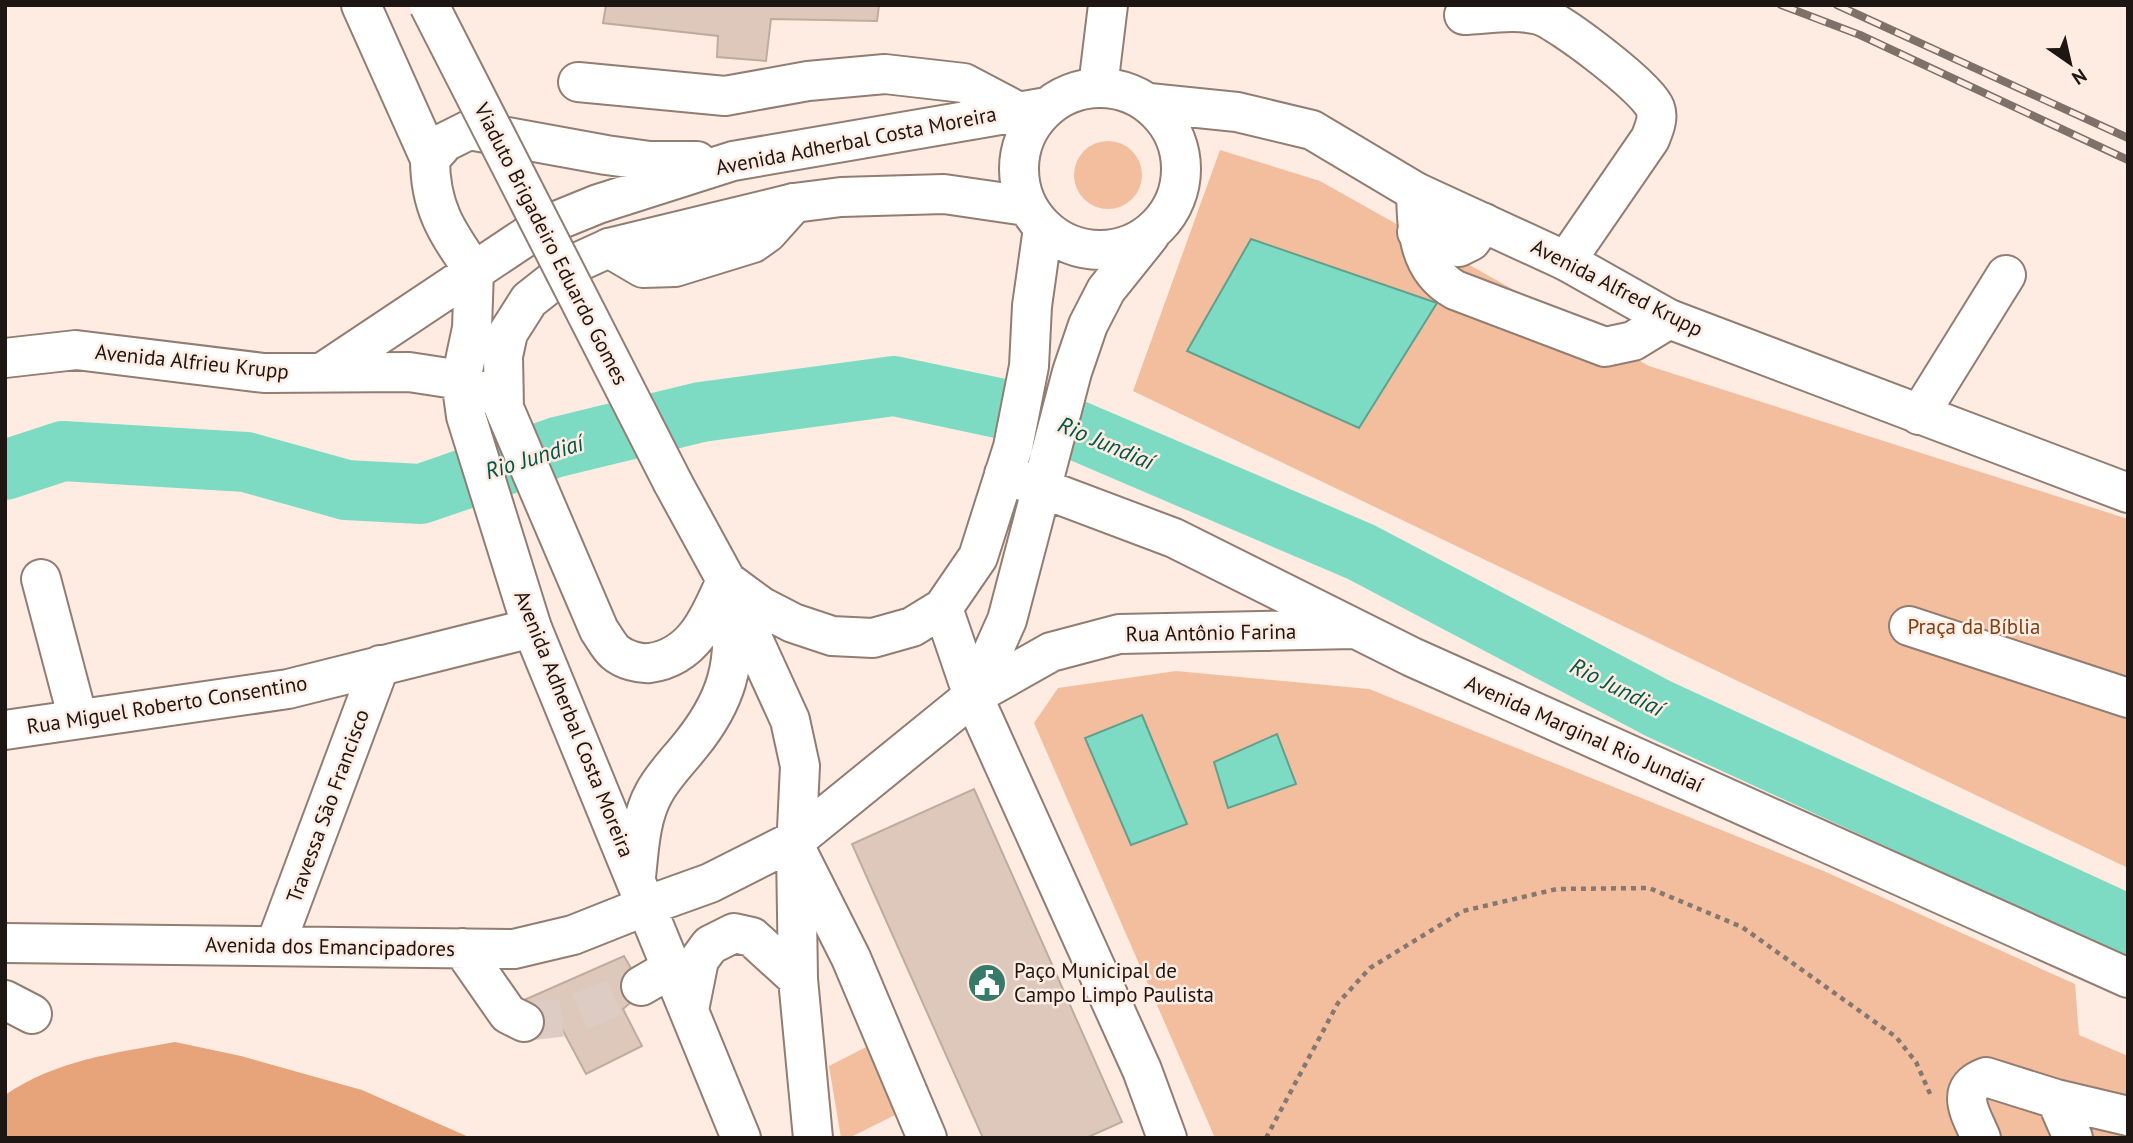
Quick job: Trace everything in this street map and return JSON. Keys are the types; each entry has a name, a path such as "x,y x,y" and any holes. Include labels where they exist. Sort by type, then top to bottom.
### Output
{"main road":[{"path":"323,372 474,271 438,215 430,186 430,159 361,5"},
{"name":"Viaduto Brigadeiro Eduardo Gomes","path":"429,5 673,483 726,580"},
{"path":"1098,87 1108,5"},
{"path":"1464,15 1538,15 1555,21 1634,83 1656,108 1656,125 1650,139 1566,261"},
{"path":"578,82 725,96 808,81 885,74 964,83 1032,109 1071,93 1098,87 1125,91 1149,103 1166,120 1178,143 1182,167 1179,192 1169,215 1106,290 1088,325 1072,372 1007,620 973,696"},
{"name":"Avenida Alfred Krupp","path":"1149,103 1237,112 1312,131 1416,192 1566,261 1669,319 2128,493"},
{"path":"726,580 761,607 793,624 832,636 873,638 912,627 943,608 978,557 1008,461 1029,366 1035,217 1019,181 1020,153 1030,128 1032,109"},
{"name":"Avenida Adherbal Costa Moreira","path":"741,1138 689,1010 656,977 641,893 532,628 501,529 464,398 472,328 474,271 539,229 598,204 733,161 1032,109"},
{"path":"430,159 444,142 469,130 650,161 733,161"},
{"path":"1416,192 1417,232 1426,261 1439,281 1455,290 1605,347 1633,341 1669,319"},
{"path":"726,580 703,629 689,646 665,661 641,664 616,653 599,630 507,413 503,356 508,333 529,300 576,263 609,248 794,203 841,197 944,194 1035,217 1073,246 1109,251 1131,245 1152,232"},
{"path":"1417,232 1459,247 1471,241 1484,223"},
{"path":"1919,415 2006,275"},
{"name":"Avenida Alfrieu Krupp","path":"5,358 76,350 264,373 409,372 464,398"},
{"path":"464,398 507,413"},
{"name":"Avenida Marginal Rio Jundiaí","path":"1008,461 1043,485 1174,538 1354,629 2128,978"},
{"path":"41,579 78,719"},
{"path":"726,580 790,720 800,766 797,844 798,979 813,1138"},
{"path":"641,893 642,829 653,793 706,728 722,698 733,662 734,637 726,580"},
{"path":"943,608 973,696 1142,1070 1167,1138"},
{"path":"1909,626 2128,698"},
{"name":"Rua Miguel Roberto Consentino","path":"5,730 288,689 532,628"},
{"name":"Rua Antônio Farina","path":"797,844 973,696 1051,652 1119,634 1354,629"},
{"name":"Travessa São Francisco","path":"275,946 380,665"},
{"path":"797,844 851,958 927,1138"},
{"name":"Avenida dos Emancipadores","path":"5,943 462,948 526,946 573,935 641,893 710,883 797,844"},
{"path":"689,1010 698,960 710,945 734,933 752,937 798,979"},
{"path":"462,948 508,1014 523,1022"},
{"path":"1981,1138 1966,1098 1968,1089 1975,1081 1986,1077 1998,1078 2056,1099 2128,1116"},
{"path":"2056,1099 2073,1138"}],"path":[{"path":"1266,1138 1338,1003 1370,968 1463,911 1557,889 1649,888 1742,928 1896,1037 1916,1062 1933,1100"}],"green space":[{"path":"1108,141 1121,144 1132,151 1139,162 1142,175 1139,188 1132,199 1121,206 1108,209 1095,206 1084,199 1077,188 1074,175 1077,162 1084,151 1095,144"},
{"name":"Praça da Bíblia","path":"1220,150 1320,181 1649,366 2128,519 2128,868 1133,391"},
{"path":"1176,671 1369,689 1826,872 2075,984 2079,1035 2128,1056 2128,1138 1215,1138 1034,723 1058,688"},
{"path":"870,1045 903,1111 849,1138 841,1138 829,1066"}],"shaded area":[{"path":"175,1042 241,1056 362,1090 471,1138 5,1138 5,1095 24,1083 87,1060"}],"water":[{"path":"1251,239 1437,303 1359,428 1187,351"},
{"path":"1142,715 1187,824 1131,845 1085,738"},
{"path":"1277,734 1296,784 1228,808 1214,762"}],"building":[{"path":"606,5 879,5 877,21 771,19 766,61 717,57 718,36 603,23"},
{"name":"Paço Municipal de Campo Limpo Paulista","path":"974,789 1122,1122 1086,1138 983,1138 852,844"},
{"path":"624,956 644,991 623,1009 642,1046 586,1074 561,1027 531,1040 515,1004"}],"waterway":[{"name":"Rio Jundiaí","path":"5,470 63,451 246,462 346,490 421,494 557,447 701,412 894,386 1050,419 1361,552 1659,709 2128,925"}],"tunnel":[{"path":"524,1022 568,1017 641,986"}],"railway":[{"path":"1781,5 1860,35 2128,160"},
{"path":"1837,5 2128,138"}],"place":[{"name":"Paço Municipal de Campo Limpo Paulista","path":"987,983"}]}
